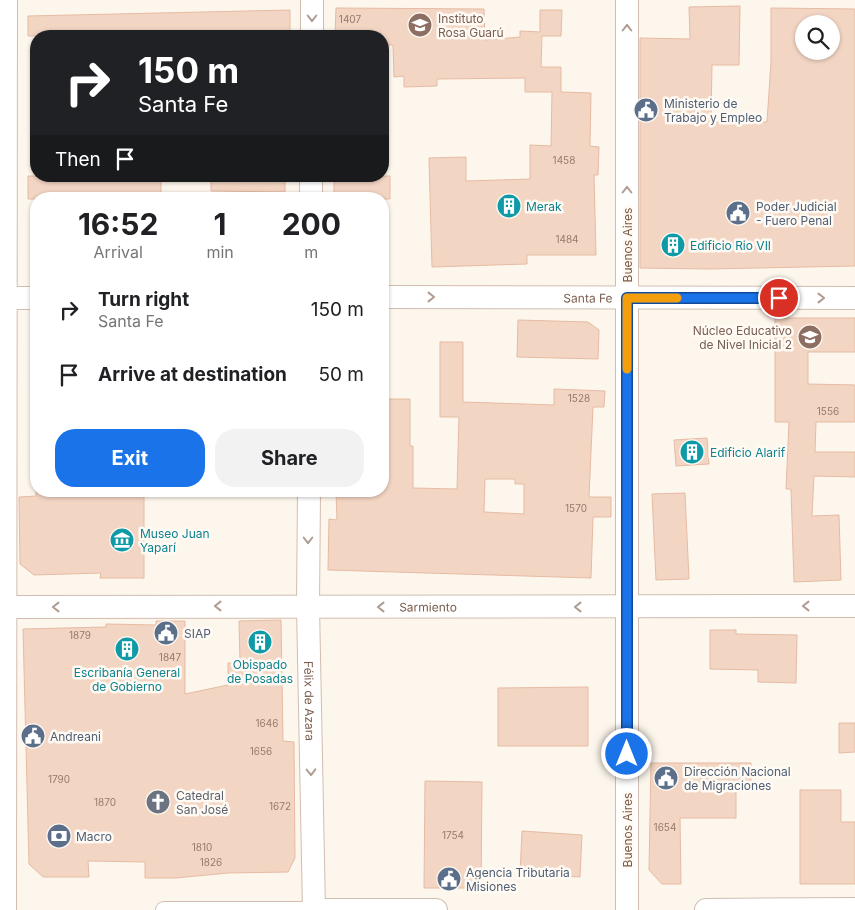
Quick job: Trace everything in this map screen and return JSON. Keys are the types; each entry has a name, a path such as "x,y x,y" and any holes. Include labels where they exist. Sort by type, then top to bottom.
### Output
{"street":[{"path":"6,0 3,298 3,607 6,910"},
{"path":"312,0 312,30"},
{"name":"Buenos Aires","path":"627,0 627,910"},
{"name":"Santa Fe","path":"389,297 855,298"},
{"path":"3,298 30,298"},
{"name":"Félix de Azara","path":"309,497 308,606 314,910"},
{"name":"Sarmiento","path":"3,607 855,606"},
{"path":"706,910 855,909"},
{"path":"164,910 436,910"}],"building":[{"path":"740,6 739,65 712,65 711,122 767,122 771,62 771,8 855,9 855,266 709,269 640,268 640,38 690,39 689,7"},
{"path":"336,8 484,9 485,40 520,37 520,31 540,32 540,10 562,10 561,36 542,36 541,67 561,67 561,92 591,93 590,146 599,147 598,175 594,175 596,255 527,255 527,264 432,267 429,158 466,157 466,181 530,179 530,145 551,146 552,92 525,92 525,78 437,79 437,86 404,87 404,76 394,77 393,45 389,45 389,30 335,30"},
{"path":"290,10 290,30 30,30 30,36 28,36 28,16"},
{"path":"28,176 30,176 30,182 161,182 161,192 30,192 30,199 28,199"},
{"path":"390,176 390,199 389,192 334,192 334,182 389,182"},
{"path":"211,182 285,182 285,192 211,191"},
{"path":"775,318 855,318 855,352 808,352 808,384 855,385 855,422 816,422 815,452 855,452 855,477 814,476 812,516 839,515 841,580 794,582 791,489 786,489 789,422 775,422"},
{"path":"518,320 588,322 599,330 598,359 517,357"},
{"path":"440,342 463,342 463,402 554,405 554,389 605,391 604,407 593,407 589,497 611,497 611,517 593,517 591,578 328,570 329,519 337,520 336,497 389,497 389,399 410,399 410,446 413,446 413,488 457,489 459,417 440,417","holes":["485,479 515,479 515,484 524,484 524,514 484,512"]},
{"name":"Edificio Alarif","path":"707,438 709,464 676,466 674,440"},
{"path":"685,493 689,579 656,580 652,494"},
{"path":"19,497 144,497 144,578 100,578 101,573 34,575 20,564"},
{"path":"281,620 283,741 294,742 295,858 288,872 228,873 176,878 145,878 145,862 88,861 89,877 43,877 29,864 23,629 106,627 106,624 156,625 156,621 185,621 185,694 228,685 228,663 240,663 239,621"},
{"path":"710,630 736,630 736,634 797,635 796,683 758,682 758,670 710,669"},
{"path":"588,687 588,746 498,746 498,688"},
{"path":"839,723 855,723 855,752 839,753"},
{"path":"651,763 751,763 751,790 736,791 736,818 680,818 681,884 662,884 649,870"},
{"path":"425,781 482,782 481,888 424,888"},
{"path":"800,790 841,790 841,822 855,822 855,884 800,884"},
{"path":"522,831 582,835 580,877 520,874"}],"slow traffic":[{"path":"627,369 627,298 677,298"}],"place":[{"name":"Instituto Rosa Guarú","path":"420,25"},
{"name":"Ministerio de Trabajo y Empleo","path":"646,110"},
{"name":"Merak","path":"509,206"},
{"name":"Poder Judicial - Fuero Penal","path":"738,213"},
{"name":"Edificio Rio VII","path":"673,245"},
{"name":"Núcleo Educativo de Nivel Inicial 2","path":"810,337"},
{"name":"Edificio Alarif","path":"692,452"},
{"name":"Museo Juan Yaparí","path":"122,540"},
{"name":"SIAP","path":"166,633"},
{"name":"Obispado de Posadas","path":"260,642"},
{"name":"Escribanía General de Gobierno","path":"127,649"},
{"name":"Andreani","path":"33,736"},
{"name":"Dirección Nacional de Migraciones","path":"666,778"},
{"name":"Catedral San José","path":"158,802"},
{"name":"Macro","path":"59,836"},
{"name":"Agencia Tributaria Misiones","path":"449,879"}],"route":[{"path":"627,754 627,298 779,298"}]}
